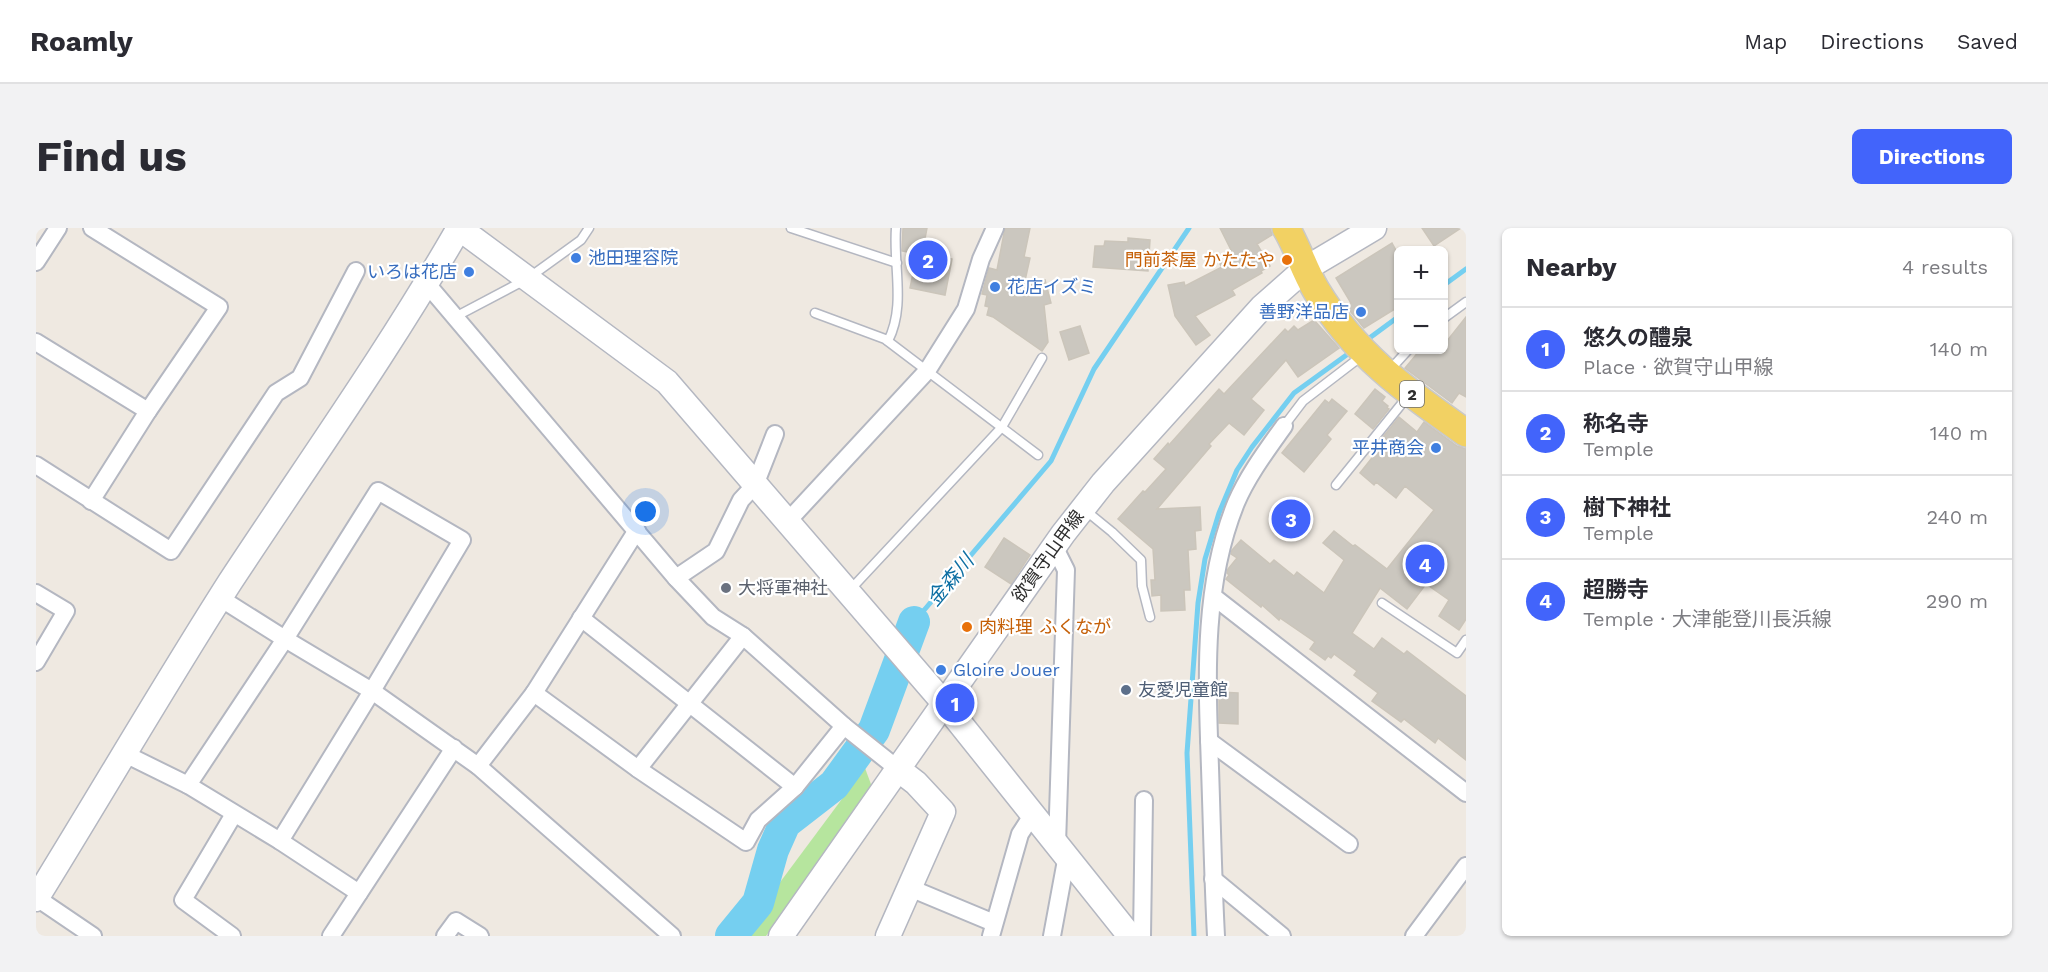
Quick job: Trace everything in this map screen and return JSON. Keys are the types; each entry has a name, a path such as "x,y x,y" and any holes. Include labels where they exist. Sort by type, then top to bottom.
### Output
{"main road":[{"name":"2","path":"1286,228 1305,269 1326,306 1359,349 1386,375 1466,433"}],"street":[{"path":"36,262 58,228"},
{"path":"91,501 148,411 219,307 92,228"},
{"path":"93,936 36,898 220,598 427,284 459,228 667,382 944,703 1130,936"},
{"path":"787,522 927,371 966,309 981,259 995,228"},
{"name":"欲賀守山甲線","path":"780,936 1054,546 1103,483 1262,307 1305,269 1374,228"},
{"path":"36,465 171,551 276,393 300,378 357,271"},
{"path":"427,284 676,578 713,617 743,636 844,726 916,783 943,812 888,936"},
{"path":"36,342 148,411"},
{"path":"1216,936 1209,741 1208,628 1222,550 1236,503 1257,464 1284,426"},
{"path":"676,578 716,551 741,500 755,485 775,434"},
{"path":"188,785 285,639 378,490 462,540 280,841"},
{"path":"478,766 534,693 637,530"},
{"path":"1052,936 1062,849 1066,570 1054,546"},
{"path":"36,593 66,611 36,662"},
{"path":"1214,597 1466,793"},
{"path":"220,598 372,691 454,748 478,766 672,936"},
{"path":"581,618 795,787"},
{"path":"638,769 743,636"},
{"path":"534,693 638,769 746,843 758,820 795,787 844,726"},
{"path":"1209,741 1349,844"},
{"path":"331,936 454,748"},
{"path":"123,753 188,785 359,893"},
{"path":"1142,936 1144,800"},
{"path":"232,936 183,900 234,814"},
{"path":"909,888 992,929 1020,834 1033,814"},
{"path":"1414,936 1466,866"},
{"path":"1213,879 1282,936"},
{"path":"445,936 456,921 480,936"}],"lane":[{"path":"455,317 527,279 581,240 589,228"},
{"path":"791,228 897,263"},
{"path":"888,341 892,334 898,303 896,228"},
{"path":"1448,315 1466,302"},
{"path":"815,313 888,341 1038,455"},
{"path":"1284,426 1303,401 1359,349"},
{"path":"1386,375 1404,354"},
{"path":"853,598 1002,427 1042,358"},
{"path":"1336,485 1410,393"},
{"path":"1083,508 1141,560 1142,586 1150,617"},
{"path":"1382,603 1457,653 1466,640"}],"green space":[{"path":"865,768 872,787 766,936 740,936"}],"building":[{"path":"903,228 927,228 923,249 944,254 944,257 952,259 945,295 910,288 917,254 902,251"},
{"path":"1005,228 1030,228 1024,257 1030,258 1024,285 1045,280 1051,303 1044,305 1048,342 1042,351 987,315 989,307 985,306 987,295 982,294 989,268 997,270"},
{"path":"1220,228 1270,228 1272,235 1257,244 1270,266 1232,290 1235,295 1195,316 1210,335 1196,345 1175,316 1168,285 1184,282 1185,286 1222,267 1220,264 1234,256"},
{"path":"1422,228 1461,228 1434,246"},
{"path":"1128,238 1150,240 1148,271 1093,267 1095,246 1104,246 1105,241 1128,242"},
{"path":"1392,243 1394,247 1394,309 1364,328 1346,306 1351,303 1336,278"},
{"path":"1466,317 1466,397 1459,393 1452,403 1405,368 1417,354 1448,354 1448,340"},
{"path":"1314,320 1339,348 1298,377 1286,360 1251,399 1264,410 1244,435 1229,423 1209,444 1211,446 1157,509 1200,507 1201,530 1195,531 1196,549 1188,550 1190,590 1184,590 1185,610 1161,611 1161,595 1152,596 1151,580 1155,580 1153,549 1118,519 1166,469 1154,459 1219,389 1224,394 1285,329 1288,332 1294,326 1298,330"},
{"path":"1080,326 1089,353 1069,360 1060,332"},
{"path":"1375,389 1385,397 1382,401 1389,409 1373,429 1355,414"},
{"path":"1332,399 1347,411 1327,435 1331,439 1304,472 1282,453 1325,400 1329,403"},
{"path":"1399,417 1417,432 1424,422 1457,446 1466,449 1466,619 1459,630 1439,616 1449,600 1426,584 1407,609 1380,588 1352,633 1374,649 1382,638 1404,654 1407,651 1466,696 1466,760 1438,738 1435,743 1404,719 1401,722 1372,701 1378,693 1354,675 1357,671 1334,654 1325,660 1310,649 1315,642 1280,618 1279,620 1226,579 1229,575 1228,569 1237,558 1231,554 1232,550 1241,540 1270,564 1274,560 1294,576 1297,572 1324,593 1344,560 1323,543 1334,531 1387,569 1434,510 1405,486 1396,498 1376,482 1374,485 1360,473 1387,439 1383,437"},
{"path":"1004,538 1030,555 1011,584 985,567"},
{"path":"1219,692 1238,693 1238,724 1219,723"}],"waterway":[{"name":"金森川","path":"914,622 1051,461 1094,369 1189,228"},
{"path":"1448,282 1466,269"},
{"path":"1364,342 1394,320"},
{"path":"1194,936 1187,753 1198,603 1205,559 1219,513 1237,470 1252,447 1294,393 1352,351"},
{"name":"金森川","path":"731,936 758,903 773,850 785,823 834,785 874,730 914,622"}],"place":[{"name":"池田理容院","path":"576,258"},
{"name":"称名寺","path":"928,260"},
{"name":"門前茶屋 かたたや","path":"1287,260"},
{"name":"いろは花店","path":"469,272"},
{"name":"花店イズミ","path":"995,287"},
{"name":"善野洋品店","path":"1361,312"},
{"name":"平井商会","path":"1436,448"},
{"name":"樹下神社","path":"1291,519"},
{"name":"超勝寺","path":"1425,564"},
{"name":"大将軍神社","path":"726,588"},
{"name":"肉料理 ふくなが","path":"967,627"},
{"name":"Gloire Jouer","path":"941,670"},
{"name":"友愛児童館","path":"1126,690"},
{"name":"悠久の醴泉","path":"955,703"}]}
